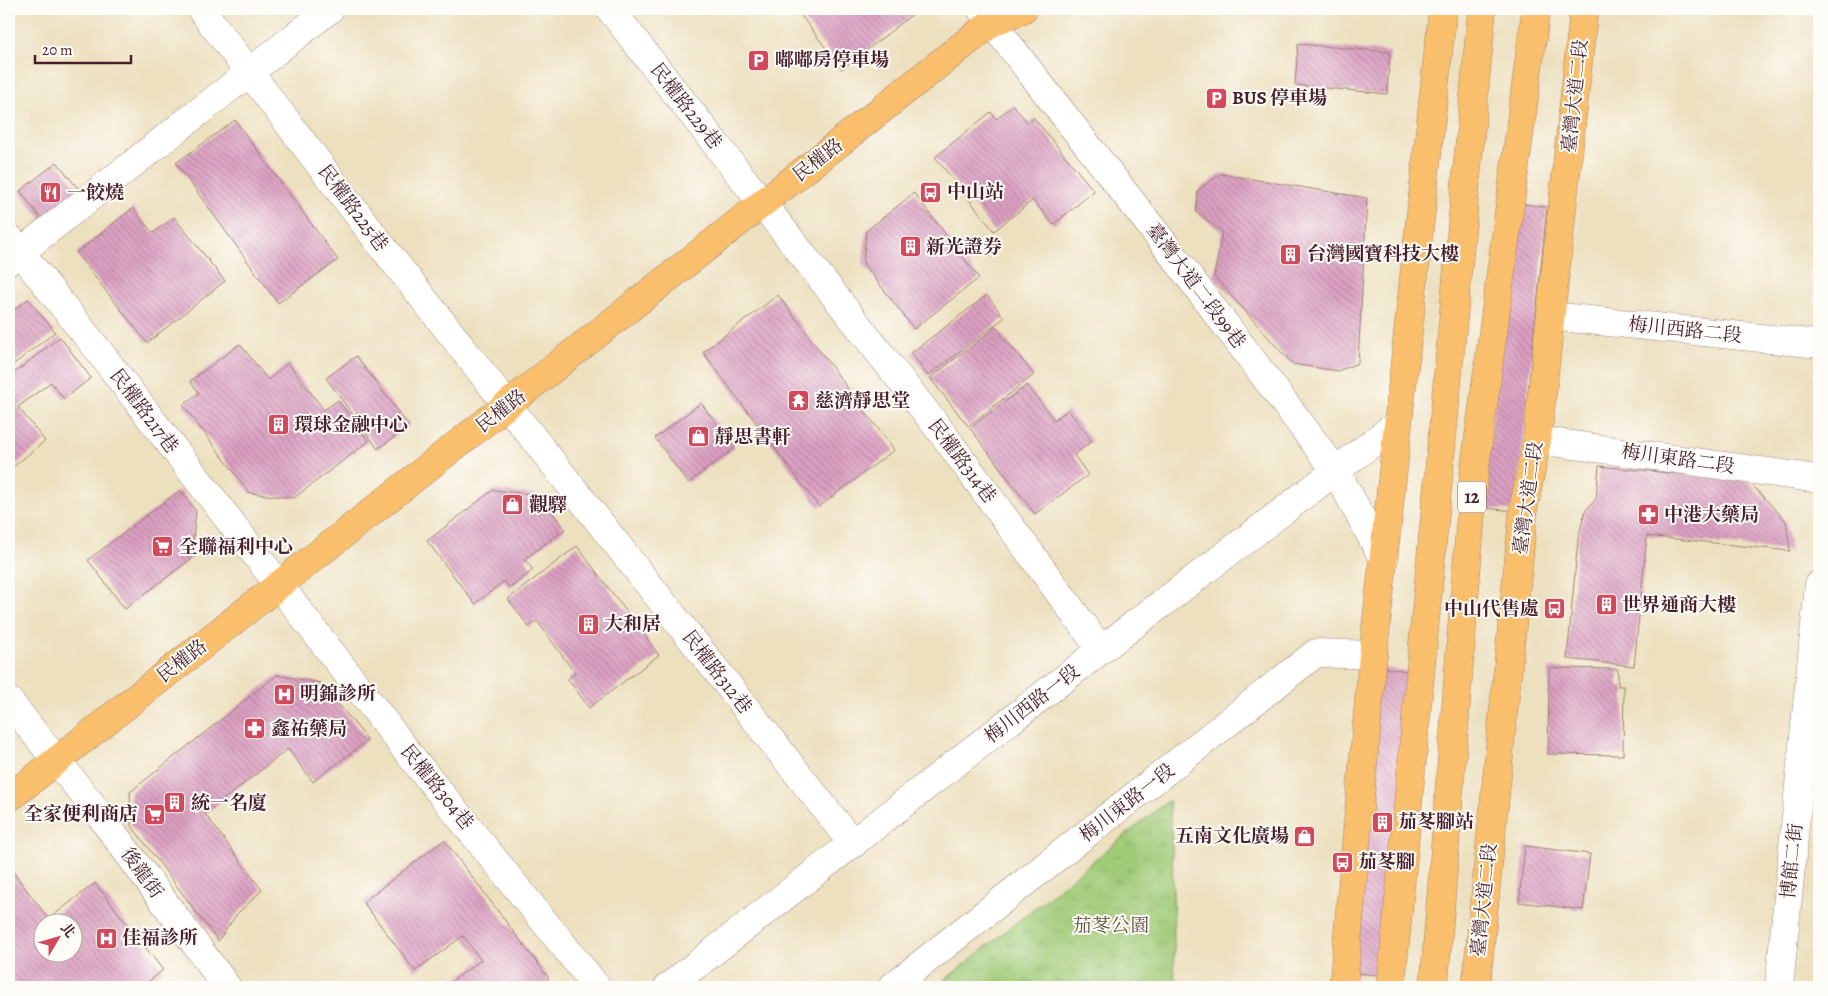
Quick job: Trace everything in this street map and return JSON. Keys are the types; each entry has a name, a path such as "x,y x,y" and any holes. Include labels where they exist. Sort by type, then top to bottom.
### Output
{"main road":[{"name":"民權路","path":"9,798 762,204 991,13 1023,9"},
{"path":"1343,987 1373,655 1443,9"},
{"name":"12","path":"1391,987 1482,9"},
{"name":"12","path":"1434,987 1474,474 1536,9"},
{"name":"臺灣大道二段","path":"1476,987 1524,506 1537,440 1584,9"}],"street":[{"name":"民權路225巷","path":"201,9 378,241 508,405"},
{"path":"12,251 330,9"},
{"name":"民權路229巷","path":"610,9 762,204"},
{"name":"臺灣大道二段99巷","path":"991,13 1336,471 1384,560"},
{"name":"民權路314巷","path":"762,204 943,434 1101,650"},
{"name":"民權路217巷","path":"12,251 279,585"},
{"name":"梅川西路二段","path":"1551,316 1819,344"},
{"name":"民權路312巷","path":"508,405 853,844"},
{"name":"梅川西路一段","path":"668,987 1101,650 1397,424"},
{"name":"梅川東路二段","path":"1537,440 1819,478"},
{"name":"民權路304巷","path":"279,585 413,759 597,987"},
{"name":"博館二街","path":"1779,987 1819,586"},
{"name":"梅川東路一段","path":"892,987 1316,653 1373,655"},
{"name":"後龍街","path":"9,702 96,810 214,982"}],"green space":[{"name":"茄苳公園","path":"1169,800 1172,846 1175,987 936,987"}],"building":[{"path":"796,9 913,9 913,14 842,69"},
{"path":"1298,44 1390,52 1387,94 1295,85"},
{"path":"1013,105 1028,123 1034,118 1094,191 1053,225 1033,200 994,231 935,157 991,112 996,119"},
{"path":"235,120 338,260 278,303 176,163"},
{"name":"一餃燒","path":"57,162 83,195 45,224 20,191"},
{"name":"台灣國寶科技大樓","path":"1221,174 1367,198 1358,363 1338,371 1292,364 1214,276 1222,232 1196,212 1198,190"},
{"name":"新光證券","path":"914,193 979,278 914,329 863,263 866,231"},
{"path":"1515,203 1547,207 1516,511 1483,508"},
{"path":"133,208 153,233 174,217 225,281 147,343 76,253"},
{"name":"慈濟靜思堂","path":"778,295 894,450 819,507 703,352"},
{"path":"987,295 1004,318 928,376 911,353"},
{"path":"28,299 55,332 9,368 9,314"},
{"path":"996,327 1034,375 968,426 930,378"},
{"path":"60,337 91,378 64,399 51,382 18,407 45,441 14,466 9,459 9,377"},
{"name":"環球金融中心","path":"240,344 268,380 288,363 324,410 338,400 369,441 294,498 250,493 183,405 199,393 190,381"},
{"path":"356,356 409,426 378,449 326,378"},
{"path":"1027,385 1054,420 1068,410 1092,441 1074,455 1088,475 1035,514 970,428"},
{"path":"701,403 735,448 688,483 655,438"},
{"name":"世界通商大樓","path":"1599,466 1748,481 1786,521 1790,551 1647,536 1634,666 1567,659 1578,539 1585,511 1596,499"},
{"path":"180,490 196,511 191,559 125,609 88,560"},
{"path":"493,490 539,495 565,529 525,559 533,570 510,588 504,581 475,604 427,541"},
{"name":"大和居","path":"577,546 659,655 589,708 568,679 575,673 537,621 529,627 508,599"},
{"name":"茄苳腳站","path":"1376,667 1416,672 1387,976 1347,972"},
{"path":"1549,668 1618,669 1618,686 1624,686 1623,755 1548,754"},
{"name":"統一名廈","path":"277,675 321,683 368,740 313,782 288,749 205,814 262,890 237,914 218,941 131,825 130,792"},
{"path":"444,840 548,977 547,987 444,987 481,960 463,936 415,971 363,902"},
{"path":"1525,846 1590,854 1583,910 1519,902"},
{"name":"佳福診所","path":"13,872 45,914 32,914 32,964 82,964 82,914 55,914 95,883 163,970 147,983 150,987 15,987 9,979 9,876"}],"place":[{"name":"嘟嘟房停車場","path":"759,60"},
{"name":"BUS 停車場","path":"1216,98"},
{"name":"中山站","path":"931,192"},
{"name":"一餃燒","path":"51,193"},
{"name":"新光證券","path":"910,247"},
{"name":"台灣國寶科技大樓","path":"1291,254"},
{"name":"慈濟靜思堂","path":"799,401"},
{"name":"環球金融中心","path":"278,425"},
{"name":"靜思書軒","path":"699,437"},
{"name":"觀驛","path":"513,505"},
{"name":"中港大藥局","path":"1648,515"},
{"name":"全聯福利中心","path":"163,547"},
{"name":"世界通商大樓","path":"1606,605"},
{"name":"中山代售處","path":"1555,609"},
{"name":"大和居","path":"588,624"},
{"name":"明錦診所","path":"284,694"},
{"name":"鑫祐藥局","path":"255,729"},
{"name":"統一名廈","path":"175,803"},
{"name":"全家便利商店","path":"154,814"},
{"name":"茄苳腳站","path":"1382,822"},
{"name":"五南文化廣場","path":"1305,836"},
{"name":"茄苳腳","path":"1342,862"},
{"name":"佳福診所","path":"106,938"}]}
